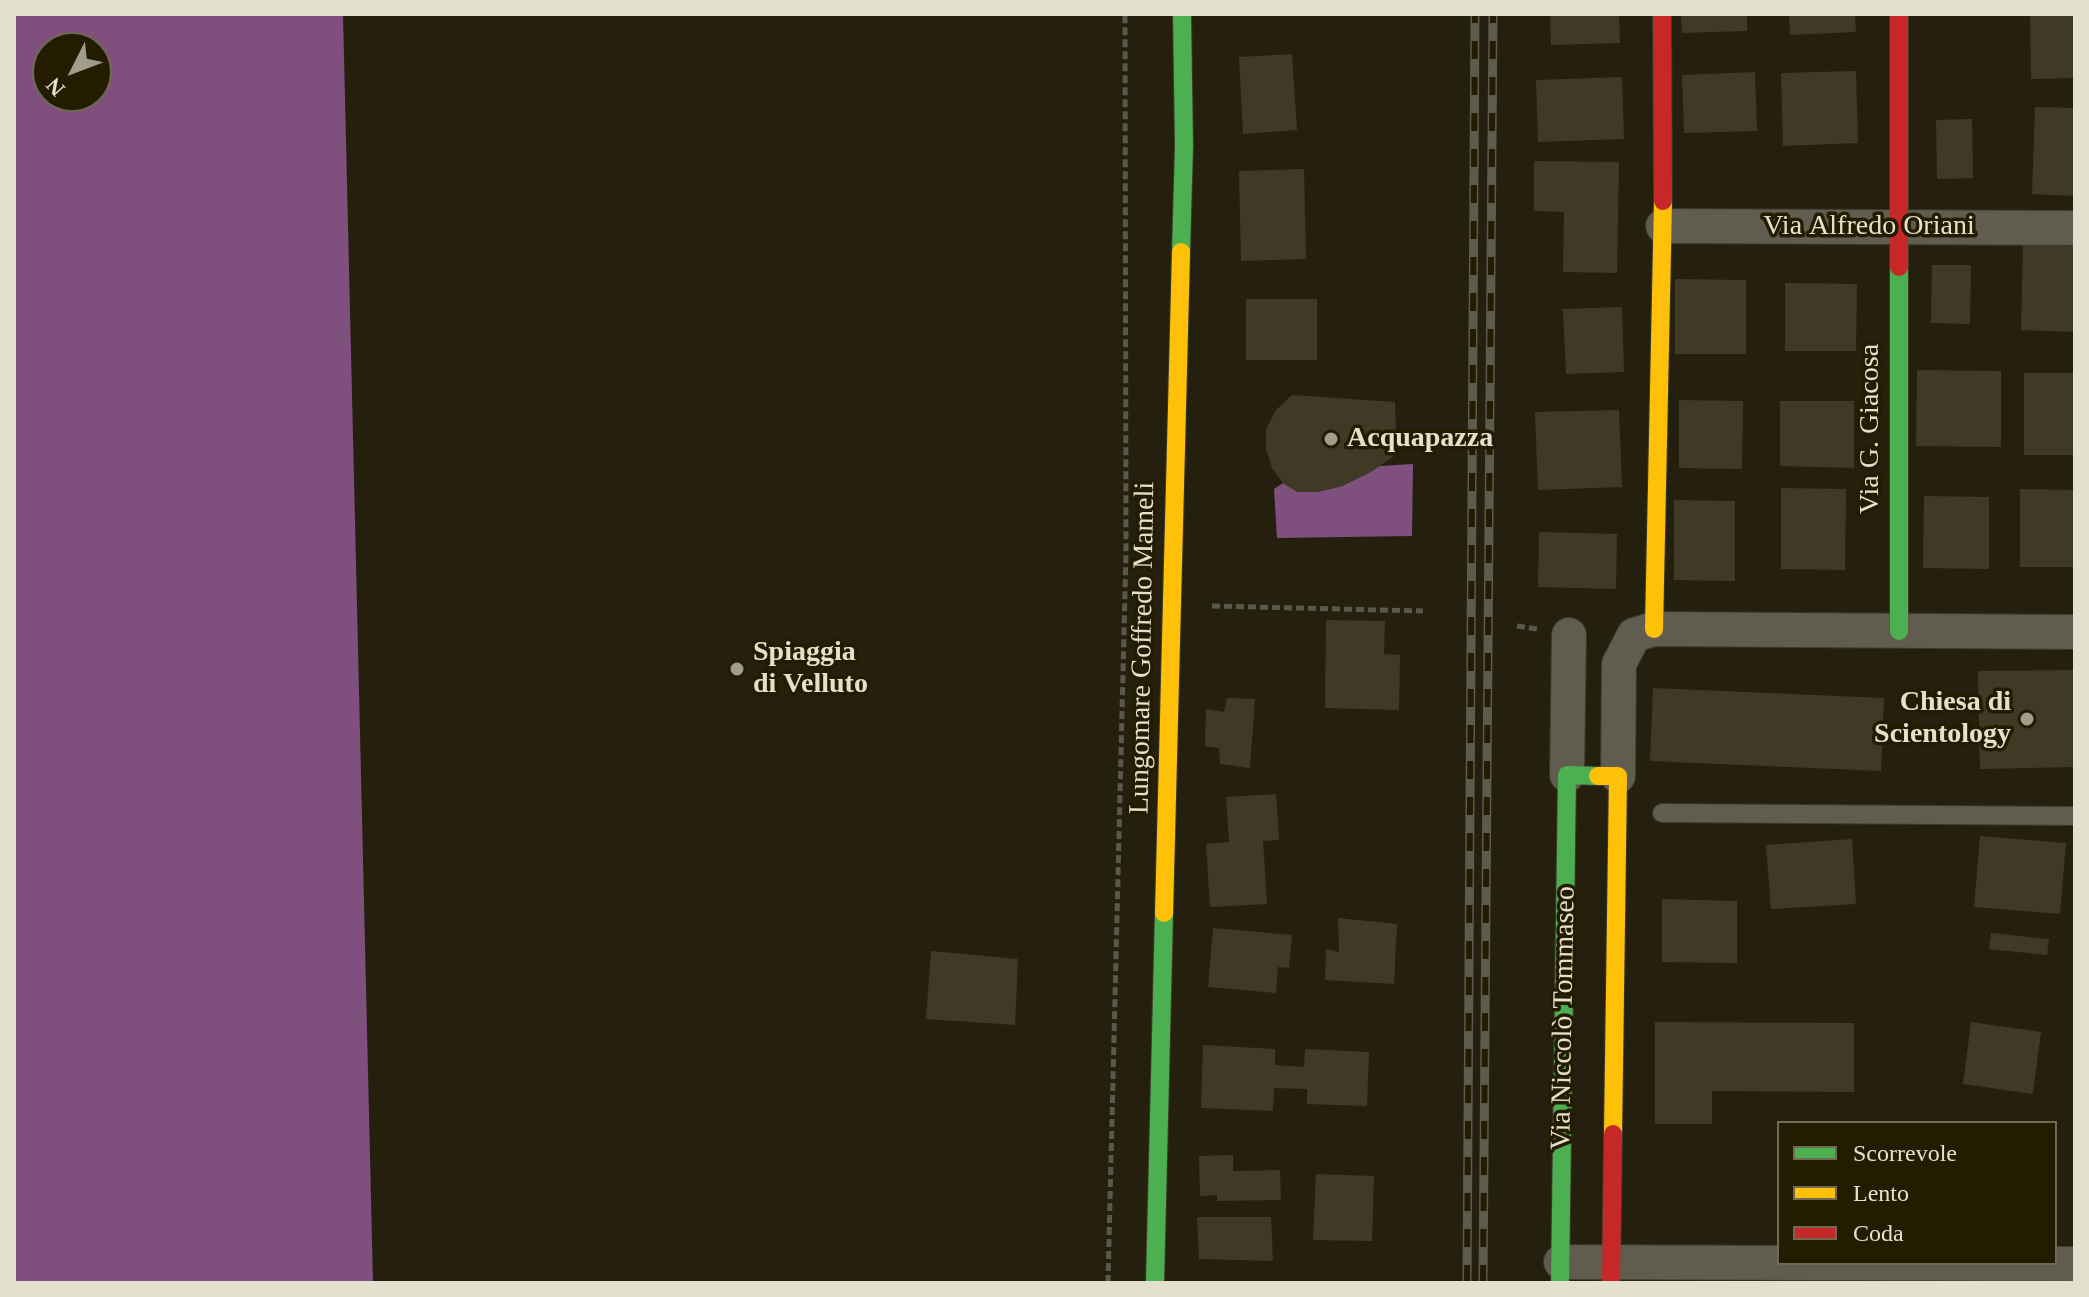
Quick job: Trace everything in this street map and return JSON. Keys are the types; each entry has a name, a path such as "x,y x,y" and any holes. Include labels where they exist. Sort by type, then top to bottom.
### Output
{"street":[{"name":"Lungomare Goffredo Mameli","path":"1155,1283 1184,146 1182,14"},
{"path":"1662,14 1663,226 1654,629 2075,632"},
{"name":"Via G. Giacosa","path":"1899,14 1899,631"},
{"name":"Via Alfredo Oriani","path":"1663,226 2075,228"},
{"name":"Via Niccolò Tommaseo","path":"1611,1273 1619,664 1634,635 1654,629"},
{"path":"1569,635 1567,775 1618,776"},
{"name":"Via Niccolò Tommaseo","path":"1567,775 1560,1272 2023,1265"}],"lane":[{"path":"1662,813 2075,816"}],"path":[{"path":"1108,1283 1126,551 1125,14"},
{"path":"1172,605 1423,611"}],"shaded area":[{"path":"14,14 343,14 373,1283 14,1283"},
{"path":"1413,464 1412,536 1277,538 1274,489 1283,483 1298,492 1317,492 1342,486 1380,466"}],"building":[{"path":"1550,14 1619,14 1620,43 1551,45"},
{"path":"1681,14 1747,14 1747,31 1682,33"},
{"path":"1789,14 1855,14 1856,32 1790,35"},
{"path":"2030,14 2075,14 2075,78 2031,79"},
{"path":"1292,54 1297,130 1243,134 1239,57"},
{"path":"1856,71 1858,143 1783,146 1781,73"},
{"path":"1755,72 1757,131 1684,133 1682,75"},
{"path":"1622,77 1624,139 1538,142 1536,80"},
{"path":"2035,107 2075,108 2075,196 2032,194"},
{"path":"1972,119 1973,178 1937,179 1936,120"},
{"path":"1534,161 1619,162 1617,273 1563,272 1564,212 1534,211"},
{"path":"1304,169 1306,259 1241,261 1239,171"},
{"path":"2023,243 2075,245 2075,332 2021,330"},
{"path":"1932,265 1971,265 1970,324 1931,323"},
{"path":"1675,279 1746,280 1746,354 1675,354"},
{"path":"1785,283 1857,284 1856,351 1785,351"},
{"path":"1246,299 1317,299 1317,360 1246,360"},
{"path":"1622,307 1624,372 1566,374 1563,309"},
{"path":"1917,370 2001,371 2001,447 1916,446"},
{"path":"2024,373 2075,373 2075,455 2024,455"},
{"name":"Acquapazza","path":"1292,395 1395,402 1397,454 1371,472 1342,486 1317,492 1298,492 1283,483 1272,468 1266,449 1266,429 1276,410"},
{"path":"1679,400 1743,401 1742,469 1679,468"},
{"path":"1780,401 1854,401 1854,468 1780,466"},
{"path":"1619,410 1622,487 1538,490 1535,412"},
{"path":"1781,488 1846,489 1845,570 1781,569"},
{"path":"2020,489 2075,490 2075,567 2020,567"},
{"path":"1924,496 1989,497 1989,569 1923,568"},
{"path":"1674,500 1735,501 1735,581 1674,580"},
{"path":"1539,532 1617,534 1616,589 1538,587"},
{"path":"1326,620 1385,621 1384,654 1400,655 1399,710 1325,708"},
{"name":"Chiesa di Scientology","path":"2075,670 2075,767 1980,769 1978,671"},
{"path":"1653,688 1884,698 1881,771 1650,761"},
{"path":"1227,698 1255,699 1250,768 1220,764 1219,748 1205,746 1206,709 1224,712"},
{"path":"1276,794 1279,840 1263,841 1267,904 1210,907 1206,844 1229,842 1226,797"},
{"path":"1980,836 2066,843 2060,914 1974,907"},
{"path":"1852,839 1856,904 1771,909 1766,845"},
{"path":"1662,899 1737,901 1737,963 1662,962"},
{"path":"1338,918 1397,924 1394,984 1325,980 1326,949 1339,952"},
{"path":"1213,928 1292,935 1289,968 1278,967 1276,993 1208,987"},
{"path":"1991,933 2049,939 2047,955 1989,949"},
{"path":"931,951 1018,959 1015,1025 926,1019"},
{"path":"1655,1022 1854,1023 1854,1092 1712,1091 1712,1124 1655,1124"},
{"path":"1971,1022 2041,1032 2033,1094 1963,1084"},
{"path":"1203,1045 1275,1049 1275,1065 1304,1067 1305,1049 1369,1052 1367,1106 1307,1104 1307,1089 1274,1088 1273,1111 1201,1108"},
{"path":"1233,1155 1233,1171 1280,1170 1281,1200 1217,1201 1217,1195 1200,1196 1199,1156"},
{"path":"1316,1174 1374,1176 1372,1241 1313,1240"},
{"path":"1197,1217 1271,1217 1273,1261 1199,1259"}],"railway":[{"path":"1467,1283 1475,14"},
{"path":"1483,1283 1493,14"}],"traffic: fast":[{"path":"1181,252 1184,146 1182,14"},
{"path":"1899,267 1899,631"},
{"path":"1560,1283 1567,775 1598,776"},
{"path":"1155,1283 1164,913"}],"traffic: slow":[{"path":"1654,629 1663,201"},
{"path":"1164,913 1181,252"},
{"path":"1598,776 1618,776 1613,1134"}],"traffic: jam":[{"path":"1662,14 1663,201"},
{"path":"1899,14 1899,267"},
{"path":"1611,1283 1613,1134"}],"place":[{"name":"Acquapazza","path":"1331,439"},
{"name":"Spiaggia di Velluto","path":"737,669"},
{"name":"Chiesa di Scientology","path":"2027,719"}]}
